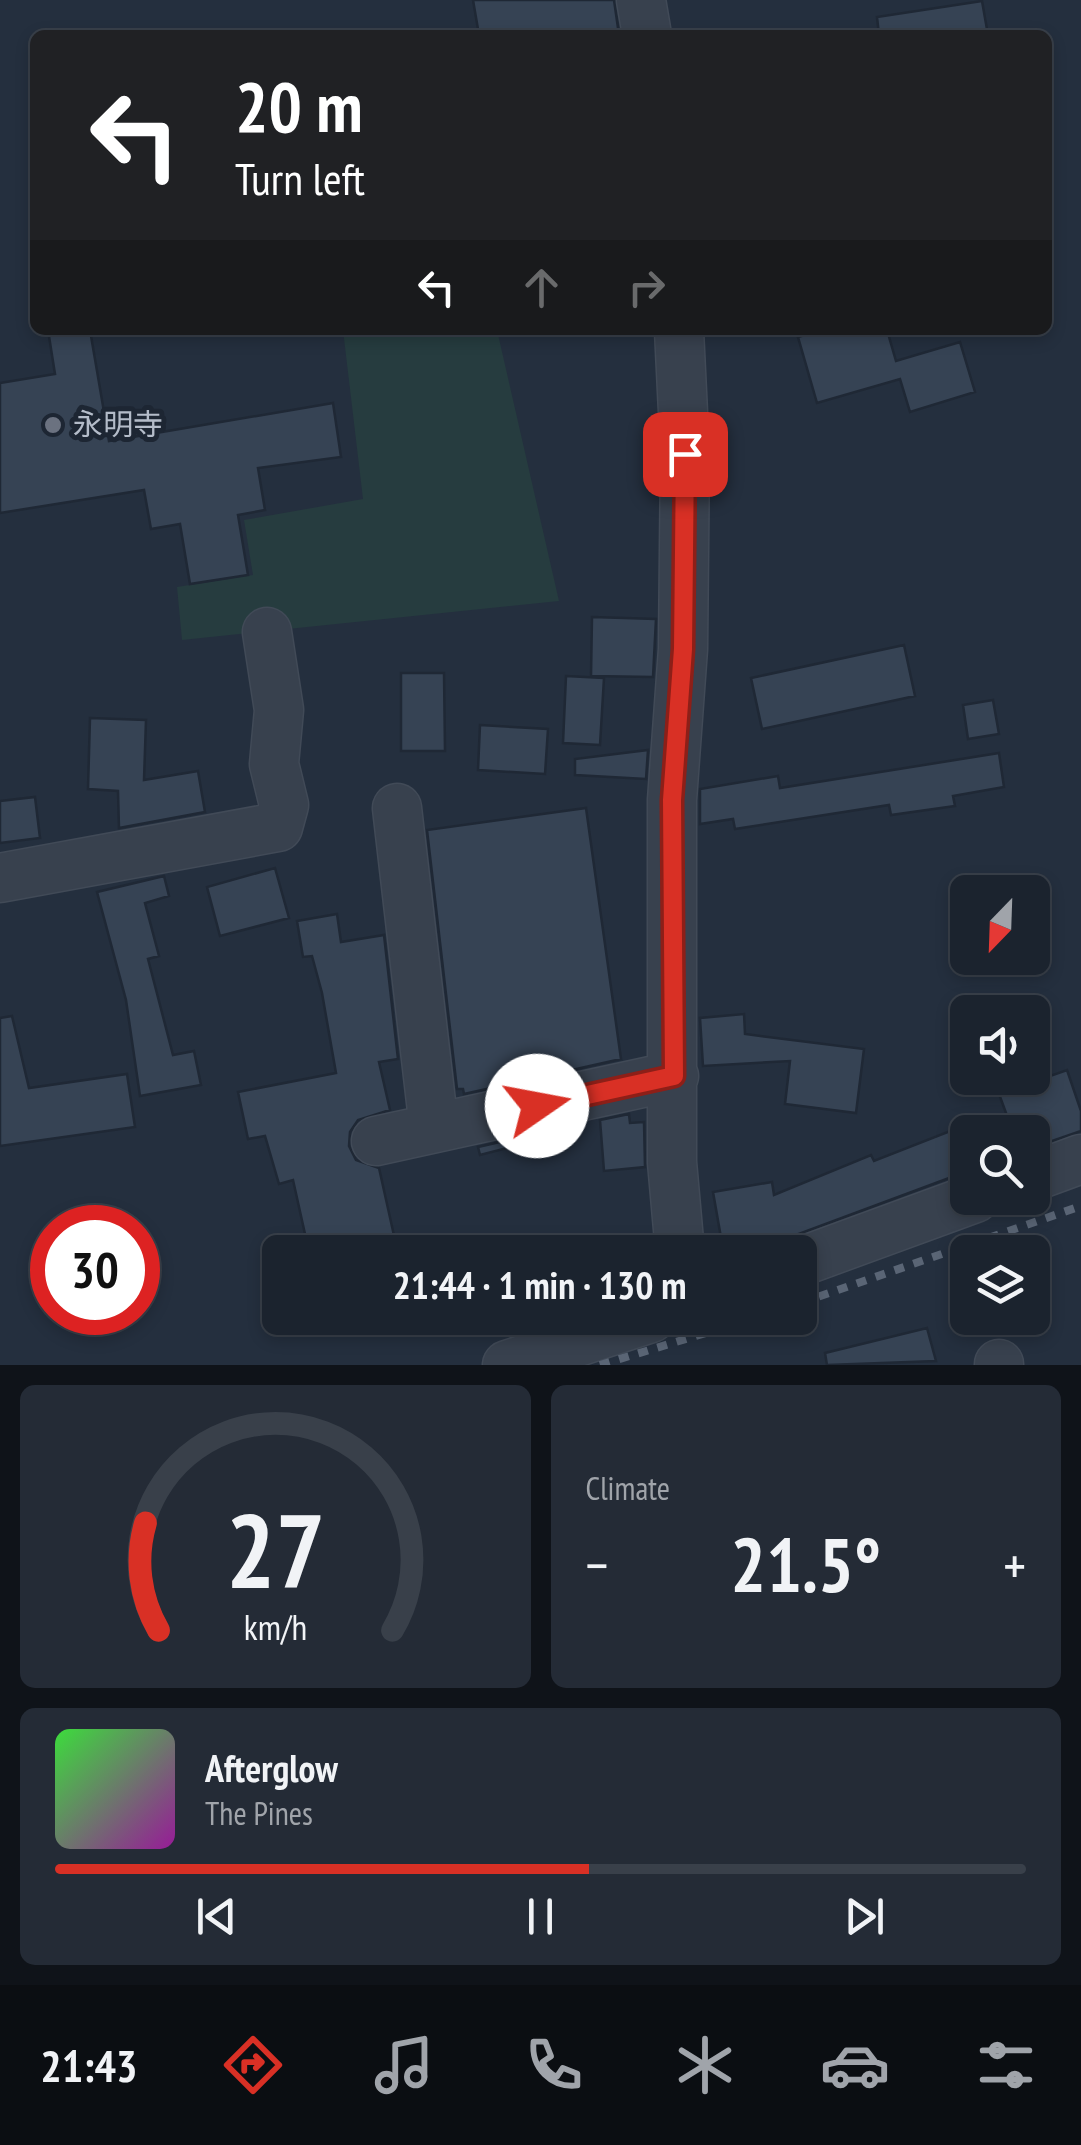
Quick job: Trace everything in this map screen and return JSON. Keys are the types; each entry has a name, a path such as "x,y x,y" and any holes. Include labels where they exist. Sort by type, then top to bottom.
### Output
{"street":[{"path":"642,0 645,30"},
{"path":"678,1235 672,1162 672,800 683,649 679,335"},
{"path":"0,878 278,827 284,805 274,764 279,710 268,632"},
{"path":"397,808 434,1128"},
{"path":"376,1141 674,1076"},
{"path":"1050,1170 1081,1159"},
{"path":"817,1256 950,1207"},
{"path":"507,1365 599,1335"}],"green space":[{"path":"344,335 498,335 559,601 182,640 177,587 253,575 244,520 363,499"}],"building":[{"path":"473,0 614,0 618,30 478,30"},
{"path":"982,1 987,30 878,30 877,17"},
{"name":"永明寺","path":"49,335 91,335 109,441 333,403 341,457 258,468 265,510 238,515 248,575 190,584 180,524 151,529 144,490 0,513 0,383 55,374"},
{"path":"888,335 896,361 960,342 975,392 910,412 900,379 817,403 798,337"},
{"path":"592,617 656,619 653,677 591,676"},
{"path":"904,645 915,696 762,729 751,678"},
{"path":"401,673 444,673 445,751 401,751"},
{"path":"566,676 604,678 600,745 563,743"},
{"path":"993,700 999,734 968,739 963,705"},
{"path":"90,718 146,720 144,780 198,771 205,812 119,828 118,791 88,789"},
{"path":"480,725 548,729 545,774 478,770"},
{"path":"648,750 646,779 575,775 575,759"},
{"path":"999,753 1004,787 953,796 955,806 891,815 889,805 735,829 733,819 700,824 700,789 778,776 780,788"},
{"path":"35,797 40,838 0,843 0,801"},
{"path":"586,808 621,1059 464,1094 463,1089 457,1089 427,830"},
{"path":"275,868 289,918 220,936 207,887"},
{"path":"164,876 169,896 145,903 159,956 148,959 173,1055 194,1051 201,1085 140,1096 126,1000 97,892"},
{"path":"337,914 341,942 384,935 398,1059 379,1062 390,1110 358,1120 350,1132 349,1146 356,1160 379,1168 394,1235 305,1235 293,1180 279,1184 265,1136 248,1139 238,1092 336,1073 322,993 312,956 303,957 297,921"},
{"path":"744,1014 745,1034 864,1049 856,1113 785,1104 790,1061 703,1066 700,1018"},
{"path":"12,1016 29,1088 127,1074 135,1127 0,1146 0,1018"},
{"path":"1067,1070 1081,1111 1081,1131 1050,1142 1050,1115 1007,1115 999,1095 1050,1095 1050,1076"},
{"path":"629,1114 630,1123 644,1122 645,1167 604,1171 600,1120"},
{"path":"950,1131 950,1178 796,1235 721,1235 713,1192 772,1182 774,1195 871,1155 874,1161"},
{"path":"545,1132 546,1138 480,1155 478,1147"},
{"path":"927,1328 936,1361 827,1365 825,1353"}],"railway":[{"path":"817,1297 1081,1206"},
{"path":"600,1365 699,1335"}],"place":[{"name":"永明寺","path":"53,425"}],"route":[{"path":"537,1106 674,1076 672,800 683,649 685,454"}]}
